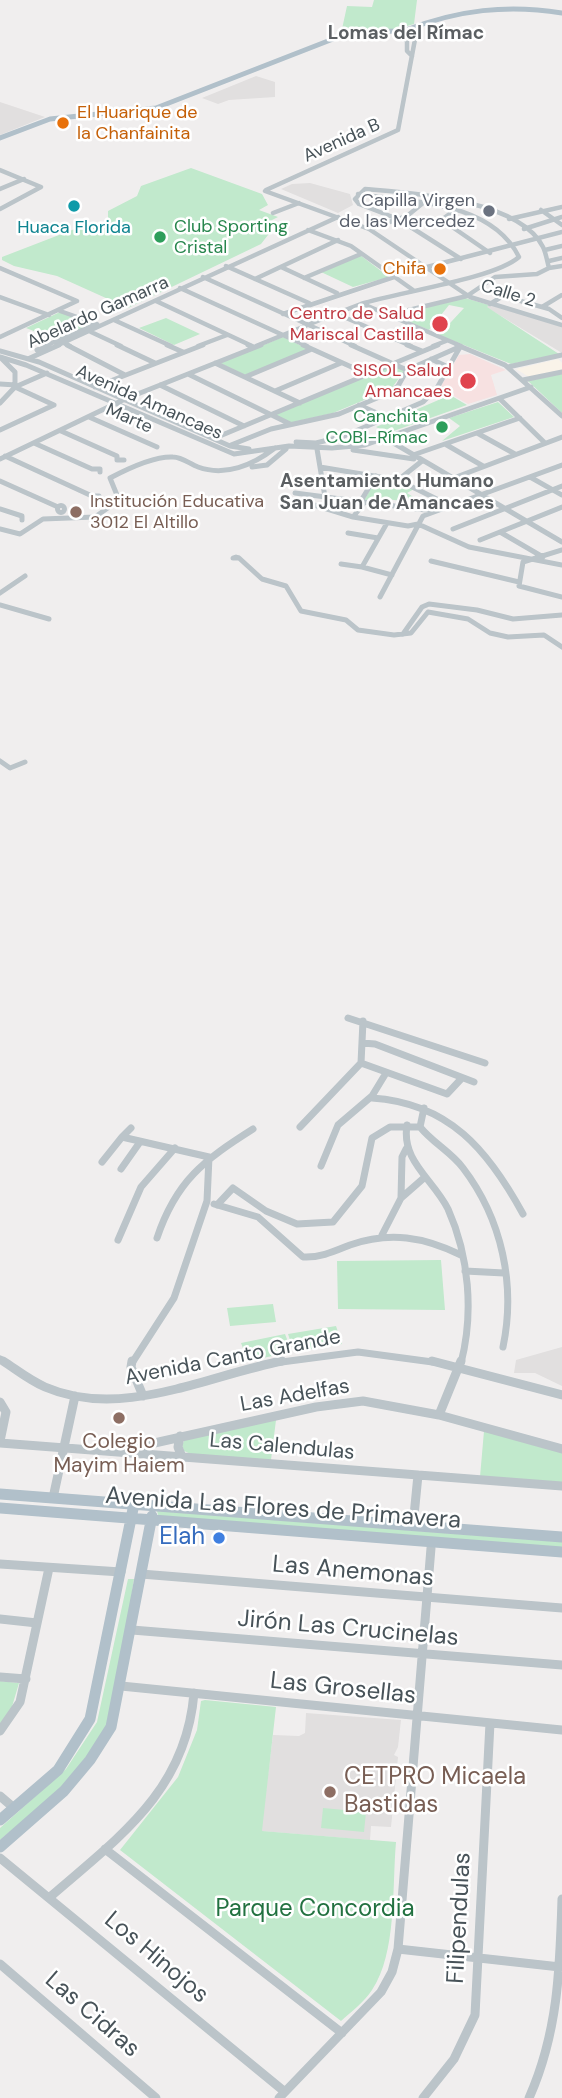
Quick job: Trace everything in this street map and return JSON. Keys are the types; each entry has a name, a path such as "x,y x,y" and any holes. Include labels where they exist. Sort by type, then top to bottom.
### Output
{"main road":[{"path":"402,33 445,17 477,11 519,9 562,15"},
{"path":"5,138 50,123 168,109 351,32 416,34 421,27 445,17"},
{"name":"Avenida Las Flores de Primavera","path":"0,1494 562,1538"},
{"path":"0,1820 58,1770 86,1728 96,1697 134,1504"},
{"path":"0,1847 64,1791 90,1760 111,1727 132,1630 153,1506"},
{"name":"Avenida Las Flores de Primavera","path":"0,1508 562,1552"}],"street":[{"path":"519,9 522,0"},
{"path":"402,33 407,40 407,51 412,56"},
{"name":"Avenida B","path":"265,191 398,130 416,34"},
{"path":"0,170 41,187 0,209"},
{"path":"0,189 24,179"},
{"path":"461,259 398,219 359,204 355,199 365,189 449,198 492,210 524,229 538,241 545,250 549,268"},
{"name":"Calle 2","path":"265,191 369,229 467,296 562,324"},
{"path":"3,457 160,385 362,304 450,282 514,262 519,255 514,247 480,218 455,210 358,194"},
{"path":"273,213 300,202"},
{"path":"369,229 398,219 422,204"},
{"path":"509,219 562,207"},
{"path":"455,210 444,218 445,222 490,253"},
{"path":"541,210 562,225"},
{"name":"Abelardo Gamarra","path":"22,360 30,359 181,289 332,215"},
{"name":"Abelardo Gamarra","path":"281,239 338,217"},
{"path":"524,229 562,217"},
{"path":"307,229 338,240 413,290"},
{"path":"427,267 538,241 562,232"},
{"path":"255,279 338,240"},
{"path":"545,250 562,246"},
{"path":"304,278 361,254"},
{"path":"548,261 562,258"},
{"path":"227,266 309,303"},
{"path":"388,315 467,296 495,277 537,274 562,266"},
{"path":"281,267 338,293"},
{"path":"0,268 77,301 0,337"},
{"path":"283,314 338,293 394,277"},
{"path":"204,278 407,370"},
{"path":"181,289 367,374"},
{"path":"542,307 562,295"},
{"path":"490,304 503,296 542,307 562,318"},
{"path":"1,298 49,316"},
{"path":"154,301 253,347"},
{"path":"362,304 508,367 562,416"},
{"path":"60,311 97,324"},
{"path":"337,314 422,351"},
{"path":"113,319 183,352"},
{"name":"Abelardo Gamarra","path":"22,360 113,319"},
{"path":"91,331 155,363"},
{"path":"95,387 227,335"},
{"path":"215,438 446,341"},
{"path":"64,343 125,375"},
{"path":"230,446 290,424 327,418 395,390 407,370 460,347"},
{"path":"325,496 317,445 388,418 429,397 460,347"},
{"path":"245,377 312,349"},
{"name":"Avenida Amancaes","path":"0,351 229,453 317,445"},
{"path":"0,357 15,372 16,386"},
{"name":"Avenida Amancaes","path":"0,357 22,360"},
{"path":"508,367 561,357"},
{"name":"Avenida Amancaes","path":"30,359 242,449 280,442 344,448 385,438 531,387"},
{"path":"431,359 449,367"},
{"path":"275,391 341,362"},
{"path":"215,363 300,403"},
{"path":"523,380 562,372"},
{"path":"0,403 16,386 47,373"},
{"path":"188,374 290,424"},
{"path":"0,384 16,386 54,405 0,430"},
{"path":"160,385 244,426"},
{"path":"500,399 545,443"},
{"path":"359,405 388,418"},
{"name":"Marte","path":"89,417 157,447"},
{"path":"413,455 520,418"},
{"path":"61,430 117,456"},
{"path":"477,433 515,454"},
{"path":"451,479 562,437"},
{"path":"385,438 562,542"},
{"path":"34,443 92,469"},
{"path":"445,444 483,466"},
{"path":"0,529 20,534 43,519 81,519 100,514 119,500 110,478 159,460 176,458 210,470 264,466 283,450 308,446"},
{"path":"235,467 257,462 276,448"},
{"path":"344,448 422,461"},
{"path":"3,457 92,496"},
{"path":"398,480 422,461"},
{"path":"380,597 419,520 433,511 562,466"},
{"path":"320,467 398,480 451,506"},
{"path":"364,503 362,499 376,476"},
{"path":"530,477 562,495"},
{"path":"0,481 81,519"},
{"path":"453,529 562,486"},
{"path":"295,493 433,511"},
{"path":"353,517 364,503"},
{"path":"314,505 353,517 387,523 418,524 446,538 497,555 562,565"},
{"path":"480,540 562,507"},
{"path":"0,509 15,516"},
{"path":"554,511 562,516"},
{"path":"362,567 387,523"},
{"path":"500,532 543,557"},
{"path":"348,534 379,538"},
{"path":"562,550 527,559 523,562 519,582 522,589 562,597"},
{"path":"490,561 497,555"},
{"path":"239,558 262,579 286,586 301,611 346,620 358,630 411,633 428,612 468,619 490,632 509,637 544,635 562,647"},
{"path":"431,561 519,582"},
{"path":"341,564 392,575"},
{"path":"0,593 24,576"},
{"path":"0,604 49,619"},
{"path":"403,634 422,607 429,604 477,610 513,619 562,615"},
{"path":"0,761 10,768 25,762"},
{"path":"348,1018 363,1021 441,1051 485,1063"},
{"path":"300,1127 361,1063 363,1021"},
{"path":"362,1043 375,1044 474,1082"},
{"path":"361,1063 447,1094 462,1078"},
{"path":"321,1166 337,1126 358,1106 372,1098 384,1083 386,1073"},
{"path":"372,1098 404,1101 447,1120 486,1154 523,1214"},
{"path":"424,1108 421,1127 431,1141 461,1165 480,1193 498,1232 510,1305 503,1347"},
{"path":"217,1205 233,1188 266,1212 307,1226 333,1222 349,1205 366,1175 368,1146 373,1138 384,1129 407,1125 421,1127"},
{"path":"401,1198 402,1157 406,1149 407,1125"},
{"path":"102,1162 131,1128"},
{"path":"157,1238 177,1188 209,1157 253,1129"},
{"path":"122,1138 209,1157"},
{"path":"121,1169 140,1142"},
{"path":"118,1240 141,1187 175,1148"},
{"path":"406,1149 412,1163 435,1187 451,1215 465,1271 468,1317 466,1343 439,1415"},
{"path":"143,1396 131,1367 133,1359 174,1298 207,1201 209,1157"},
{"path":"382,1235 401,1198 425,1177"},
{"path":"207,1201 258,1217 303,1257 316,1258 382,1235 419,1236 461,1255"},
{"path":"258,1217 266,1212"},
{"path":"465,1271 504,1273"},
{"name":"Avenida Canto Grande","path":"0,1359 44,1387 75,1396 121,1399 344,1352 391,1354 562,1395"},
{"path":"52,1498 75,1396"},
{"path":"0,1402 6,1412 0,1442"},
{"name":"Las Adelfas","path":"116,1452 180,1436 350,1402 377,1403 439,1415 562,1449"},
{"path":"180,1436 178,1447 182,1457"},
{"name":"Las Calendulas","path":"0,1442 562,1486"},
{"path":"413,1526 418,1475"},
{"path":"282,2095 381,1992 392,1972 398,1949 431,1548"},
{"path":"0,1564 121,1572"},
{"path":"0,1731 20,1702 49,1568"},
{"name":"Las Anemonas","path":"141,1574 562,1608"},
{"path":"0,1619 37,1623"},
{"name":"Jirón Las Crucinelas","path":"132,1630 423,1656 562,1665"},
{"path":"0,1677 26,1679"},
{"name":"Las Grosellas","path":"121,1686 562,1730"},
{"path":"50,1897 152,1804 169,1778 189,1731 194,1693"},
{"name":"Filipendulas","path":"423,2098 445,2073 469,2032 477,1997 490,1723"},
{"path":"0,1796 14,1808"},
{"path":"105,1849 342,2033"},
{"name":"Los Hinojos","path":"0,1858 50,1897 282,2095"},
{"path":"529,2098 555,2043 561,1966 562,1899"},
{"path":"398,1949 561,1966"},
{"name":"Las Cidras","path":"0,1964 155,2098"}],"shaded area":[{"path":"256,76 275,82 275,97 229,100 218,104 202,98"},
{"path":"0,102 45,117 0,135"},
{"path":"310,183 350,194 353,205 338,213 281,189 292,184"},
{"path":"489,305 562,326 562,353 486,307"},
{"name":"SISOL Salud Amancaes","path":"470,354 506,370 491,375 497,395 468,404 440,388 459,355"},
{"path":"558,359 562,363 562,370 529,377 516,369"},
{"path":"562,1347 562,1386 535,1373 514,1373 516,1360"},
{"name":"CETPRO Micaela Bastidas","path":"306,1713 401,1720 398,1747 394,1755 398,1757 391,1827 371,1826 370,1840 261,1831 273,1735 299,1736 305,1733"}],"green space":[{"path":"374,0 417,0 414,24 393,30 336,31 342,29 347,6 372,7"},
{"name":"Club Sporting Cristal","path":"191,168 262,194 268,205 259,210 278,217 266,223 275,226 261,244 128,308 57,276 14,266 2,260 2,257 85,225 102,225 108,222 108,211 137,196 141,186"},
{"path":"360,255 389,277 353,287 321,272"},
{"path":"465,298 489,305 487,307 559,354 511,364 439,335 464,308 449,305 429,330 393,315"},
{"path":"60,312 91,324 57,340 26,328"},
{"path":"166,318 200,334 174,345 139,328"},
{"path":"283,337 308,349 245,375 220,363"},
{"path":"394,365 405,370 391,389 333,413 289,423 274,415"},
{"path":"562,374 562,413 528,381"},
{"path":"450,395 467,405 388,433 376,427"},
{"path":"498,402 514,417 442,441 460,426 449,418"},
{"path":"378,477 397,480 414,489 407,493 415,498 409,502 379,498 377,501 364,500"},
{"path":"441,1260 445,1310 338,1309 337,1261"},
{"path":"273,1304 276,1322 230,1326 227,1308"},
{"path":"336,1326 342,1344 294,1352 288,1334"},
{"path":"285,1334 292,1352 248,1361 241,1343"},
{"path":"276,1420 271,1460 191,1454 184,1451 182,1445 185,1439"},
{"path":"484,1431 562,1452 562,1483 480,1477"},
{"path":"157,1511 562,1542 562,1550 159,1518"},
{"path":"128,1579 134,1579 123,1660 114,1701 101,1737 69,1780 0,1840 0,1828 66,1769 97,1722"},
{"path":"0,1681 19,1683 11,1710 0,1724"},
{"name":"Parque Concordia","path":"201,1701 276,1707 262,1831 396,1842 392,1919 386,1958 372,1990 341,2021 120,1850 178,1777 197,1730"},
{"path":"323,1808 366,1812 364,1832 321,1828"}],"place":[{"name":"El Huarique de la Chanfainita","path":"63,123"},
{"name":"Huaca Florida","path":"74,206"},
{"name":"Capilla Virgen de las Mercedez","path":"489,211"},
{"name":"Club Sporting Cristal","path":"160,237"},
{"name":"Chifa","path":"440,269"},
{"name":"Centro de Salud Mariscal Castilla","path":"440,324"},
{"name":"SISOL Salud Amancaes","path":"468,381"},
{"name":"Canchita COBI-Rímac","path":"442,427"},
{"name":"Institución Educativa 3012 El Altillo","path":"76,512"},
{"name":"Colegio Mayim Haiem","path":"119,1418"},
{"name":"Elah","path":"219,1538"},
{"name":"CETPRO Micaela Bastidas","path":"330,1792"}],"district":[{"name":"Lomas del Rímac","path":"406,34"},
{"name":"Asentamiento Humano San Juan de Amancaes","path":"387,493"}]}
